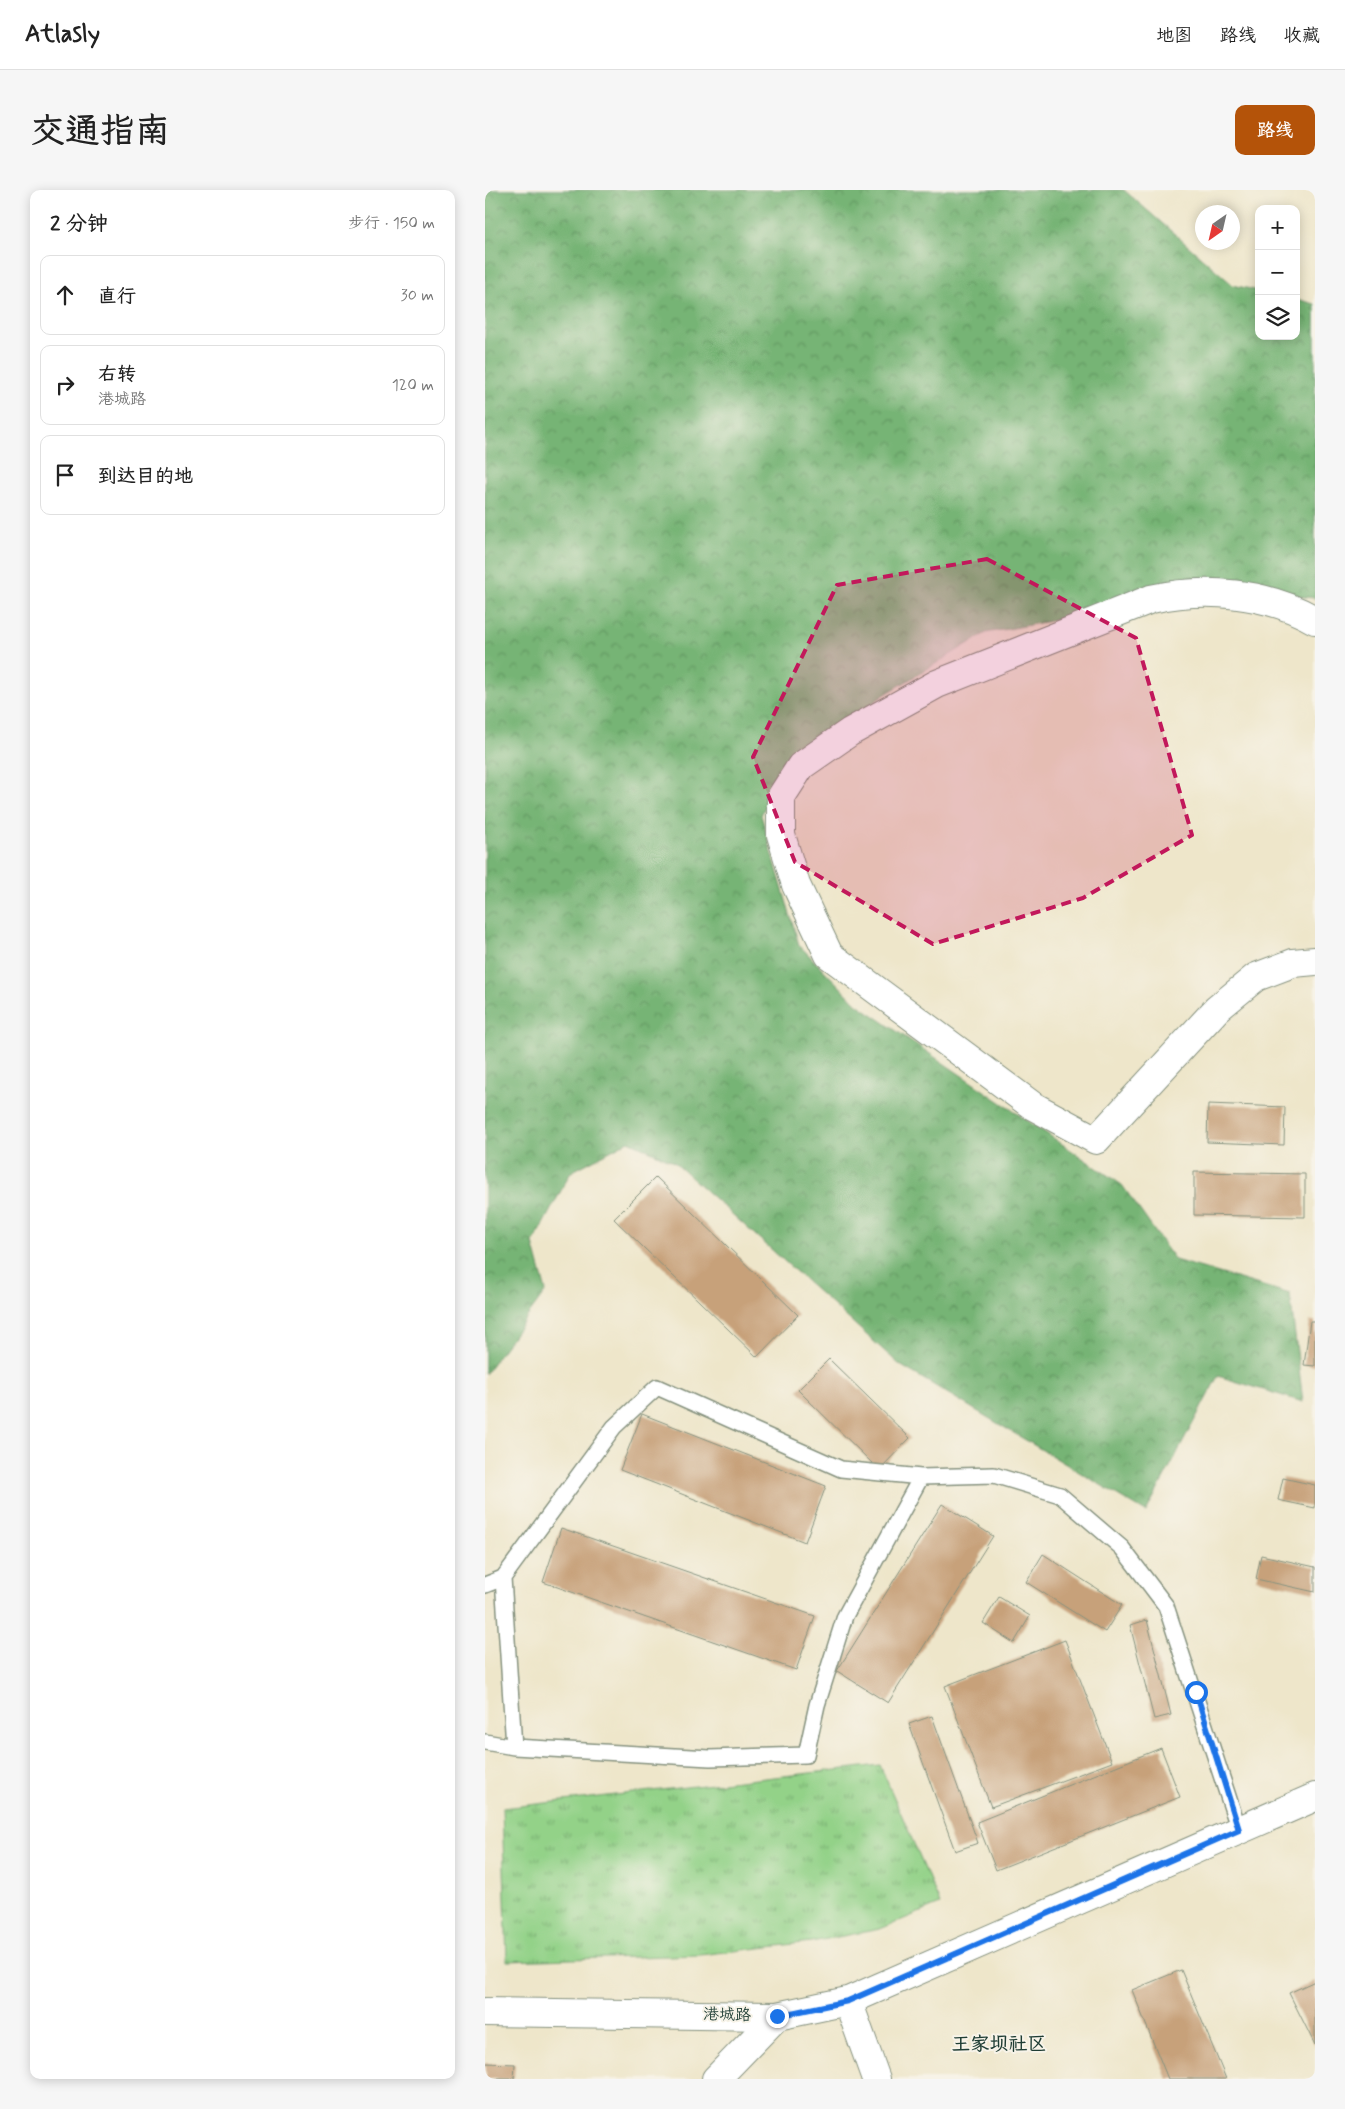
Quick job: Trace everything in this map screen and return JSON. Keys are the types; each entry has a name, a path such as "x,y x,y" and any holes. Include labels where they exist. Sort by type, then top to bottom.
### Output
{"street":[{"path":"1315,620 1299,611 1267,601 1223,592 1179,593 1142,602 955,676 849,732 801,766 781,797 781,835 796,885 829,955 1033,1106 1096,1140 1217,1009 1256,977 1293,963 1315,961"},
{"name":"港城路","path":"485,2012 777,2016 848,2001 1315,1797"},
{"path":"848,2001 876,2079"},
{"path":"716,2079 777,2016"}],"lane":[{"path":"485,1585 503,1578 614,1427 657,1386 841,1469 921,1477 994,1475 1060,1494 1122,1548 1166,1606 1239,1830"},
{"path":"485,1742 514,1748 710,1758 806,1755 817,1705 845,1616 921,1477"},
{"path":"503,1578 514,1748"}],"highlighted area":[{"path":"987,559 1136,638 1192,835 1083,898 933,944 795,862 753,757 837,585"}],"green space":[{"path":"485,190 1124,190 1233,285 1255,290 1255,340 1300,340 1300,300 1315,304 1315,598 1223,589 986,633 884,695 787,763 761,815 799,945 857,1004 1122,1185 1175,1260 1290,1294 1303,1402 1218,1376 1146,1512 900,1365 674,1162 629,1141 571,1172 533,1243 546,1291 485,1374"},
{"path":"880,1765 940,1904 880,1929 811,1942 700,1955 507,1961 502,1808"}],"building":[{"path":"1208,1104 1285,1107 1284,1145 1207,1142"},
{"path":"1194,1172 1305,1174 1305,1217 1194,1215"},
{"path":"656,1177 798,1315 757,1357 614,1219"},
{"path":"1310,1321 1315,1321 1315,1366 1304,1365"},
{"path":"829,1359 910,1438 879,1470 798,1390"},
{"path":"642,1414 826,1486 805,1542 620,1470"},
{"path":"1283,1478 1315,1485 1315,1508 1278,1500"},
{"path":"942,1504 993,1536 888,1703 837,1671"},
{"path":"561,1528 815,1616 796,1670 543,1582"},
{"path":"1043,1554 1122,1605 1105,1632 1026,1582"},
{"path":"1261,1555 1315,1567 1315,1592 1256,1579"},
{"path":"999,1597 1030,1616 1014,1643 983,1623"},
{"path":"1147,1620 1171,1715 1154,1719 1130,1625"},
{"path":"1065,1640 1112,1762 991,1807 945,1686"},
{"path":"932,1716 978,1843 955,1851 909,1724"},
{"path":"1161,1748 1180,1797 996,1870 977,1822"},
{"path":"1181,1970 1226,2079 1168,2079 1132,1990"},
{"path":"1315,1981 1315,2045 1289,1993"},
{"path":"485,2063 515,2064 514,2079 485,2079"}],"district":[{"name":"王家坝社区","path":"999,2044"}],"route":[{"path":"777,2016 848,2001 1239,1830 1196,1692"}]}
